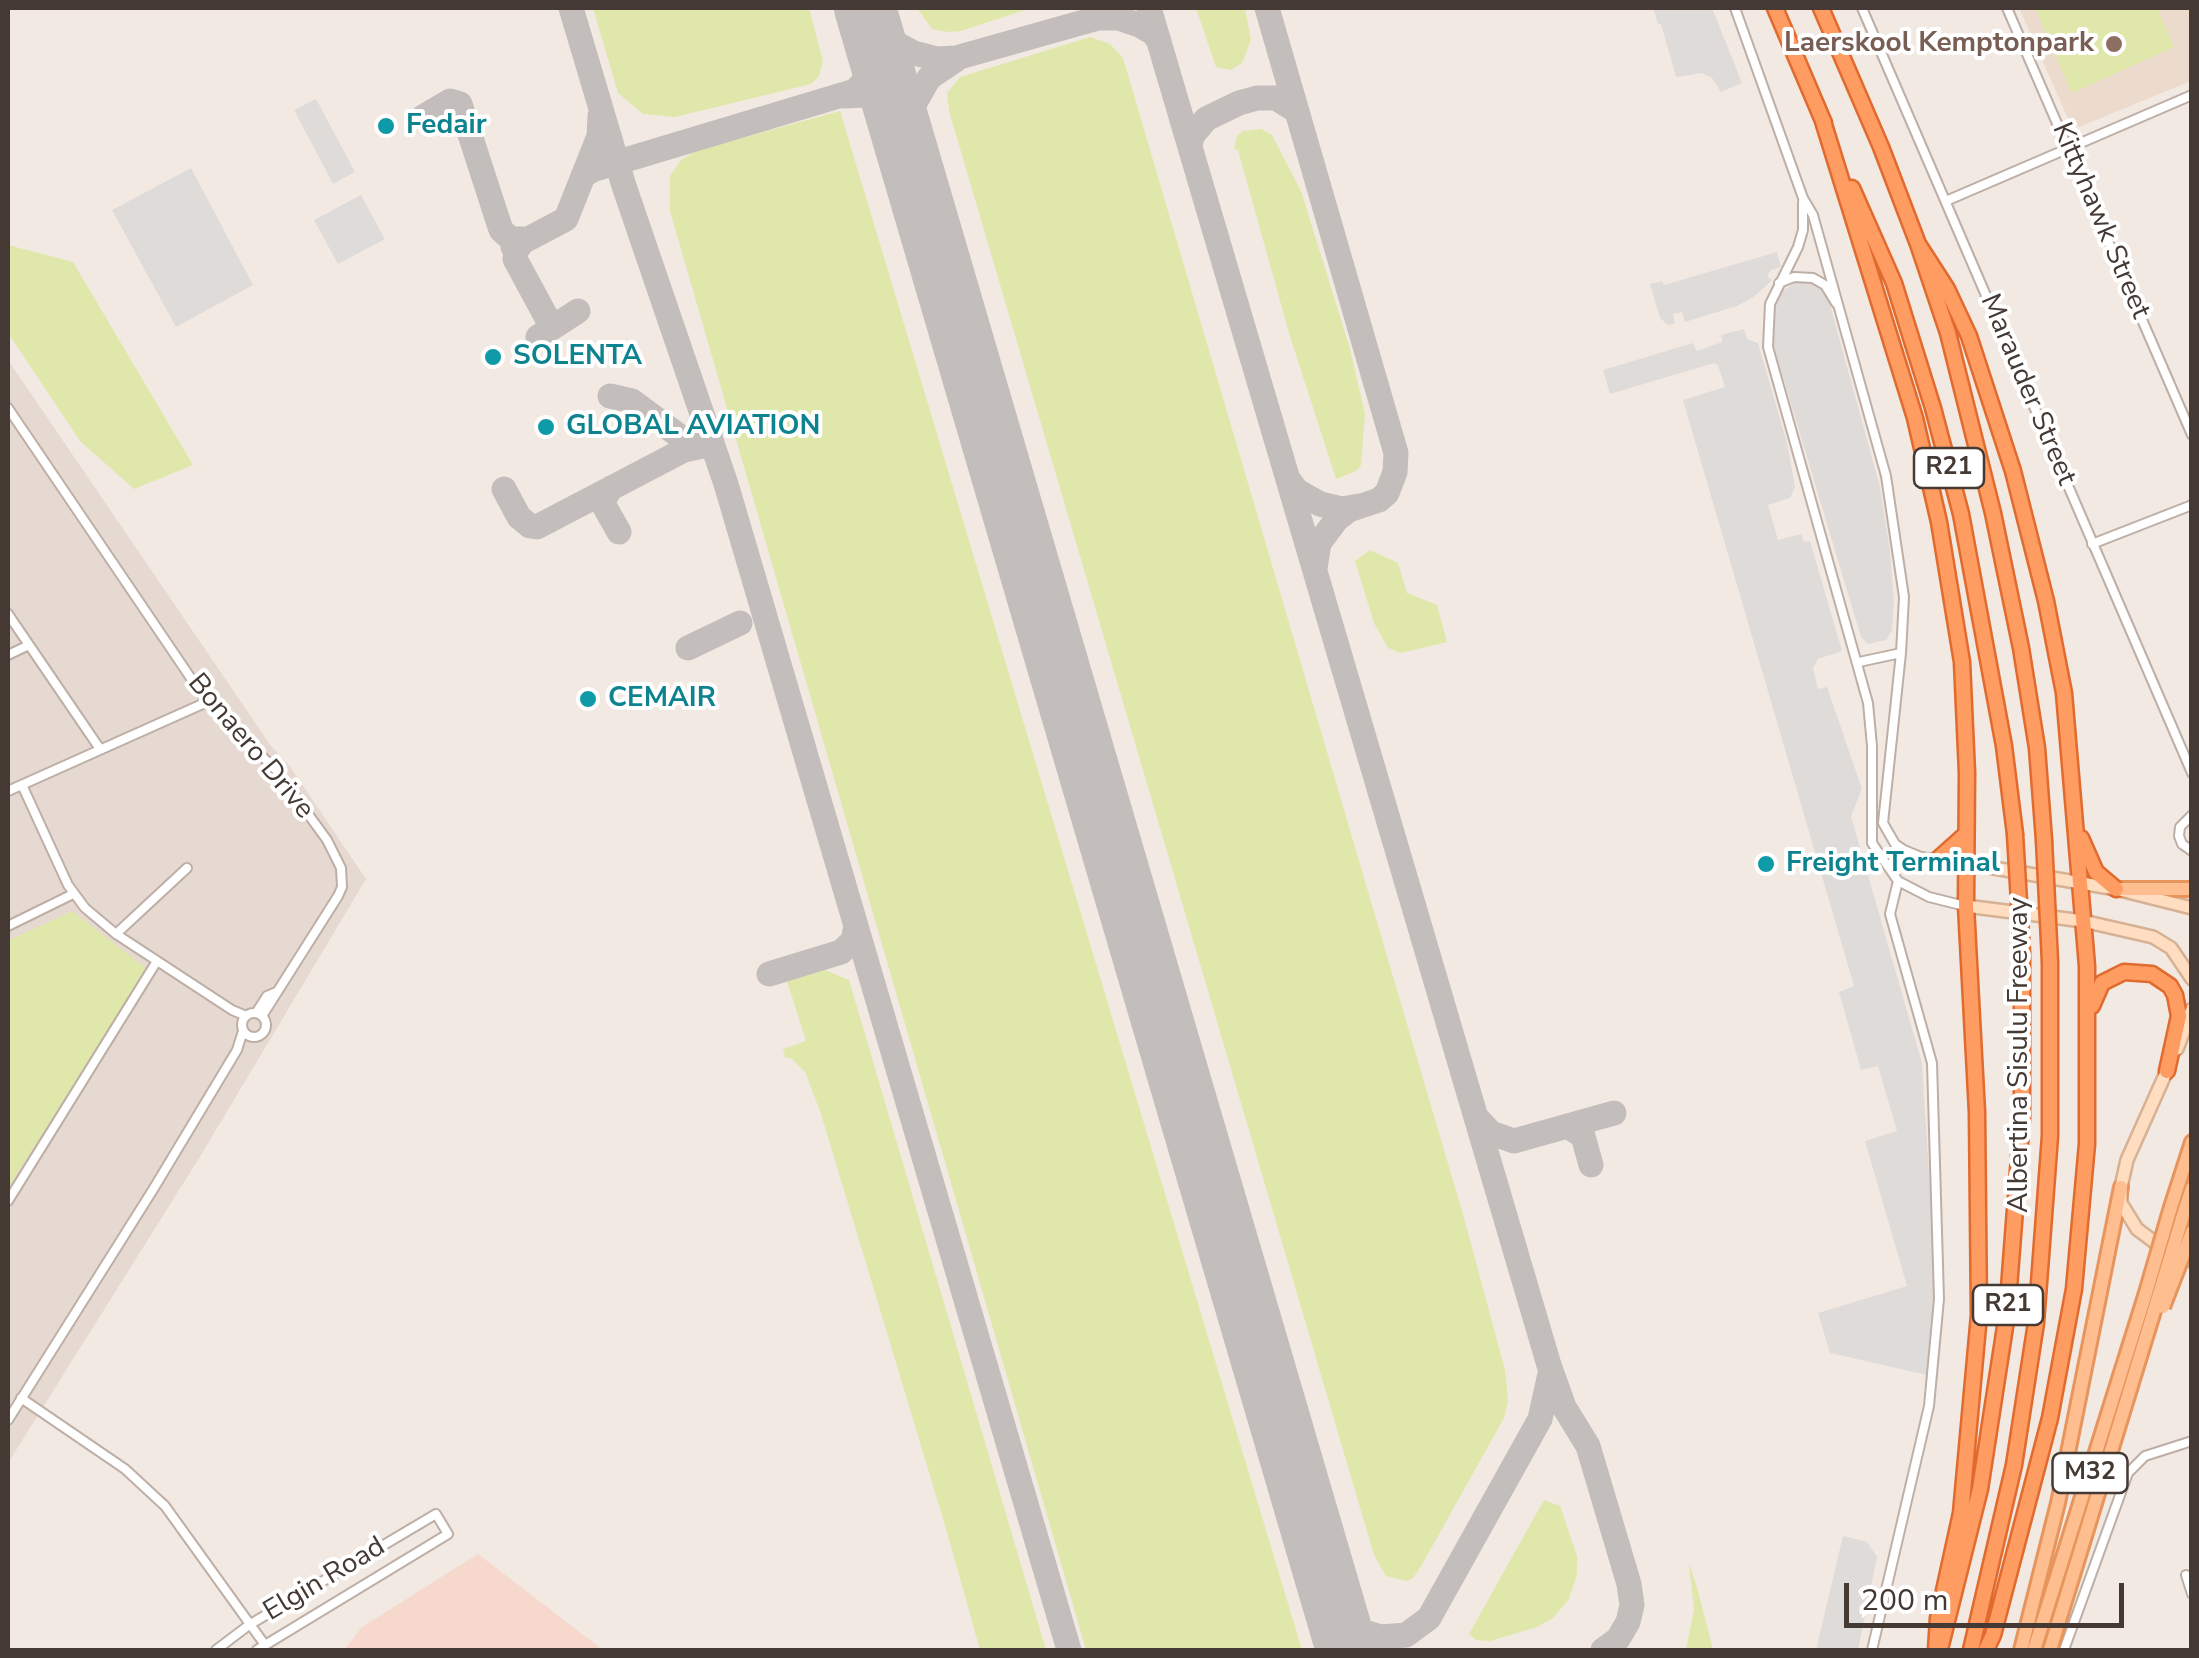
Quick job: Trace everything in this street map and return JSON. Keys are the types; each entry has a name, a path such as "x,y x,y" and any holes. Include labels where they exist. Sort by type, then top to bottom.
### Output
{"highway":[{"name":"Albertina Sisulu Freeway","path":"1776,8 1894,283 1934,408 1961,514 1989,656 2014,834 2022,952 2022,1118 2007,1314 1980,1489 1938,1650"},
{"name":"Albertina Sisulu Freeway","path":"1821,8 1918,244 1948,333 1994,513 2037,748 2050,962 2050,1136 2036,1323 2014,1465 1971,1650"},
{"path":"1822,118 1915,418 1939,522 1962,662 1966,906 1980,1184 1978,1334 1961,1514 1938,1618 1938,1650"},
{"path":"1918,244 1947,289 1969,336 2013,471 2046,601 2064,693 2081,884 2089,1052"},
{"path":"2076,824 2096,872 2116,889"},
{"path":"1937,860 1966,834"},
{"path":"1986,1650 2050,1418 2066,1337 2082,1218 2092,1003 2098,989 2116,974 2143,971 2170,986 2178,1006 2177,1030 2167,1071"}],"main road":[{"path":"1965,863 2116,889 2192,908"},
{"path":"2116,889 2192,888"},
{"path":"1966,906 2083,920 2152,936 2171,948 2192,979"},
{"path":"2021,1650 2058,1503 2127,1160 2192,1010"},
{"name":"M32","path":"2050,1650 2155,1301 2192,1142"},
{"path":"2120,1187 2121,1203 2137,1229 2192,1261"},
{"name":"M32","path":"2178,1209 2192,1188"},
{"path":"2155,1301 2192,1232"},
{"name":"M32","path":"2034,1650 2155,1301"}],"street":[{"path":"1735,8 1803,198 1813,214 1886,476 1904,598 1884,823 1895,844 1922,857 1965,863"},
{"name":"Marauder Street","path":"1862,8 2192,773"},
{"name":"Kittyhawk Street","path":"2008,8 2192,435"},
{"path":"1946,201 2189,96 2192,108"},
{"path":"1803,198 1801,238 1767,319 1770,358 1858,662 1871,736 1872,843 1898,882 1929,897 1966,906"},
{"path":"1779,283 1800,276 1821,282 1829,289 1844,321"},
{"name":"Bonaero Drive","path":"8,408 208,702 276,770 326,840 341,868 342,887 274,993 267,996 250,1020 237,1050 8,1420"},
{"path":"2092,544 2192,505"},
{"path":"8,614 100,749"},
{"path":"8,655 29,645"},
{"path":"1858,662 1902,652"},
{"path":"8,791 208,702"},
{"path":"22,785 74,894 116,934 232,1010 250,1020 266,1021 263,1033 252,1037 250,1020"},
{"path":"2192,816 2180,827 2178,836 2192,851"},
{"path":"116,934 187,868"},
{"path":"1872,1650 1928,1406 1939,1298 1932,1063 1890,914 1898,882"},
{"path":"8,926 74,894"},
{"path":"8,1201 157,961"},
{"name":"Bonaero Drive","path":"237,1050 252,1037"},
{"path":"21,1398 125,1470 165,1506 250,1625 261,1648"},
{"path":"2064,1650 2128,1473 2134,1464 2153,1453 2192,1442"},
{"name":"Elgin Road","path":"216,1650 250,1625 436,1514 448,1534 261,1648"},
{"path":"2186,1576 2192,1594"}],"shaded area":[{"path":"1653,8 1712,8 1742,83 1721,92 1712,78 1702,73 1676,77"},
{"name":"Laerskool Kemptonpark","path":"2019,8 2191,8 2191,81 2079,127 2070,123"},
{"path":"316,99 355,172 333,184 294,110"},
{"path":"191,168 253,285 176,327 112,210"},
{"path":"361,195 385,239 338,264 314,220"},
{"path":"1777,252 1781,267 1771,270 1767,276 1772,280 1755,296 1737,306 1685,322 1682,312 1673,314 1675,324 1668,325 1660,318 1650,284 1662,281 1664,285"},
{"path":"1794,283 1817,285 1829,301 1880,487 1890,552 1892,631 1886,640 1868,644 1861,637 1773,344 1772,319 1780,293"},
{"path":"1744,329 1747,339 1758,343 1787,443 1795,487 1790,498 1768,505 1778,540 1801,534 1804,542 1810,541 1842,651 1818,659 1813,668 1818,689 1827,687 1862,789 1851,816 1922,1063 1933,1236 1927,1375 1830,1353 1818,1313 1907,1286 1865,1141 1897,1131 1878,1066 1861,1070 1839,992 1854,986 1683,400 1725,387 1718,365 1610,394 1603,370 1693,343 1697,351 1722,342 1721,335"},
{"path":"8,360 366,879 201,1155 8,1463"},
{"path":"1843,1536 1867,1542 1877,1557 1858,1650 1816,1650"},
{"path":"478,1554 603,1650 344,1650 362,1627"}],"green space":[{"path":"593,8 809,8 823,61 819,76 811,84 675,117 643,114 618,93"},
{"path":"917,8 1031,8 947,32 932,29"},
{"path":"1196,8 1245,8 1251,40 1242,63 1231,70 1216,67"},
{"path":"2035,8 2157,8 2174,47 2072,93"},
{"path":"1090,37 1110,44 1123,58 1464,1218 1505,1370 1508,1400 1504,1418 1420,1568 1406,1581 1386,1576 1374,1555 949,111 947,93 960,77"},
{"path":"840,111 1302,1650 1086,1650 670,211 670,176 681,160 698,150"},
{"path":"1261,129 1272,135 1301,191 1350,349 1365,414 1361,465 1336,479 1289,333 1238,150 1234,149 1237,136 1243,131"},
{"path":"8,245 73,262 193,465 134,489 80,441 8,333"},
{"path":"1370,550 1398,563 1407,593 1437,605 1447,642 1401,653 1388,648 1374,623 1355,561"},
{"path":"72,911 147,969 8,1188 8,941"},
{"path":"825,970 849,980 1046,1650 980,1650 821,1114 805,1072 785,1057 783,1049 806,1041 787,981"},
{"path":"1544,1500 1560,1506 1577,1556 1577,1574 1569,1599 1553,1618 1537,1627 1490,1641 1476,1640 1469,1634"},
{"path":"1689,1563 1713,1650 1686,1650 1694,1609"}],"taxiway":[{"path":"571,8 624,186 726,484 1069,1650"},
{"path":"583,176 592,170 855,91 869,76 874,59 864,8"},
{"path":"1149,8 1549,1365 1564,1407 1588,1446 1629,1584 1632,1605 1628,1622 1618,1639 1603,1650"},
{"path":"1267,8 1396,453 1395,472 1387,493 1337,519 1319,543 1315,568"},
{"path":"869,14 893,42 937,59 956,58 1098,18 1118,18 1139,25 1159,41"},
{"path":"922,206 907,147 909,113 929,78 960,57"},
{"path":"844,96 865,95 881,102 893,115 902,142"},
{"path":"1190,147 1192,136 1206,119 1239,103 1276,98 1297,111"},
{"path":"423,117 450,101 460,104 501,230 511,239 528,239"},
{"path":"513,247 566,219 599,136 600,116"},
{"path":"523,241 515,259 548,320 557,323"},
{"path":"538,337 578,311"},
{"path":"610,396 632,401 694,447"},
{"path":"504,489 519,517 537,527 684,450 703,446 710,433"},
{"path":"1289,480 1297,491 1320,504 1342,509 1359,506"},
{"path":"611,488 602,502 619,532"},
{"path":"688,648 740,623"},
{"path":"769,974 841,952 853,941 856,926"},
{"path":"1477,1118 1491,1133 1514,1141 1614,1113"},
{"path":"1569,1127 1583,1136 1591,1165"},
{"path":"1334,1605 1357,1630 1381,1637 1406,1635 1429,1618 1540,1419 1550,1374"}],"runway":[{"path":"865,8 1347,1650"}],"place":[{"name":"Laerskool Kemptonpark","path":"2114,44"},
{"name":"Fedair","path":"386,126"},
{"name":"SOLENTA","path":"493,357"},
{"name":"GLOBAL AVIATION","path":"546,427"},
{"name":"CEMAIR","path":"588,699"},
{"name":"Freight Terminal","path":"1766,864"}]}
